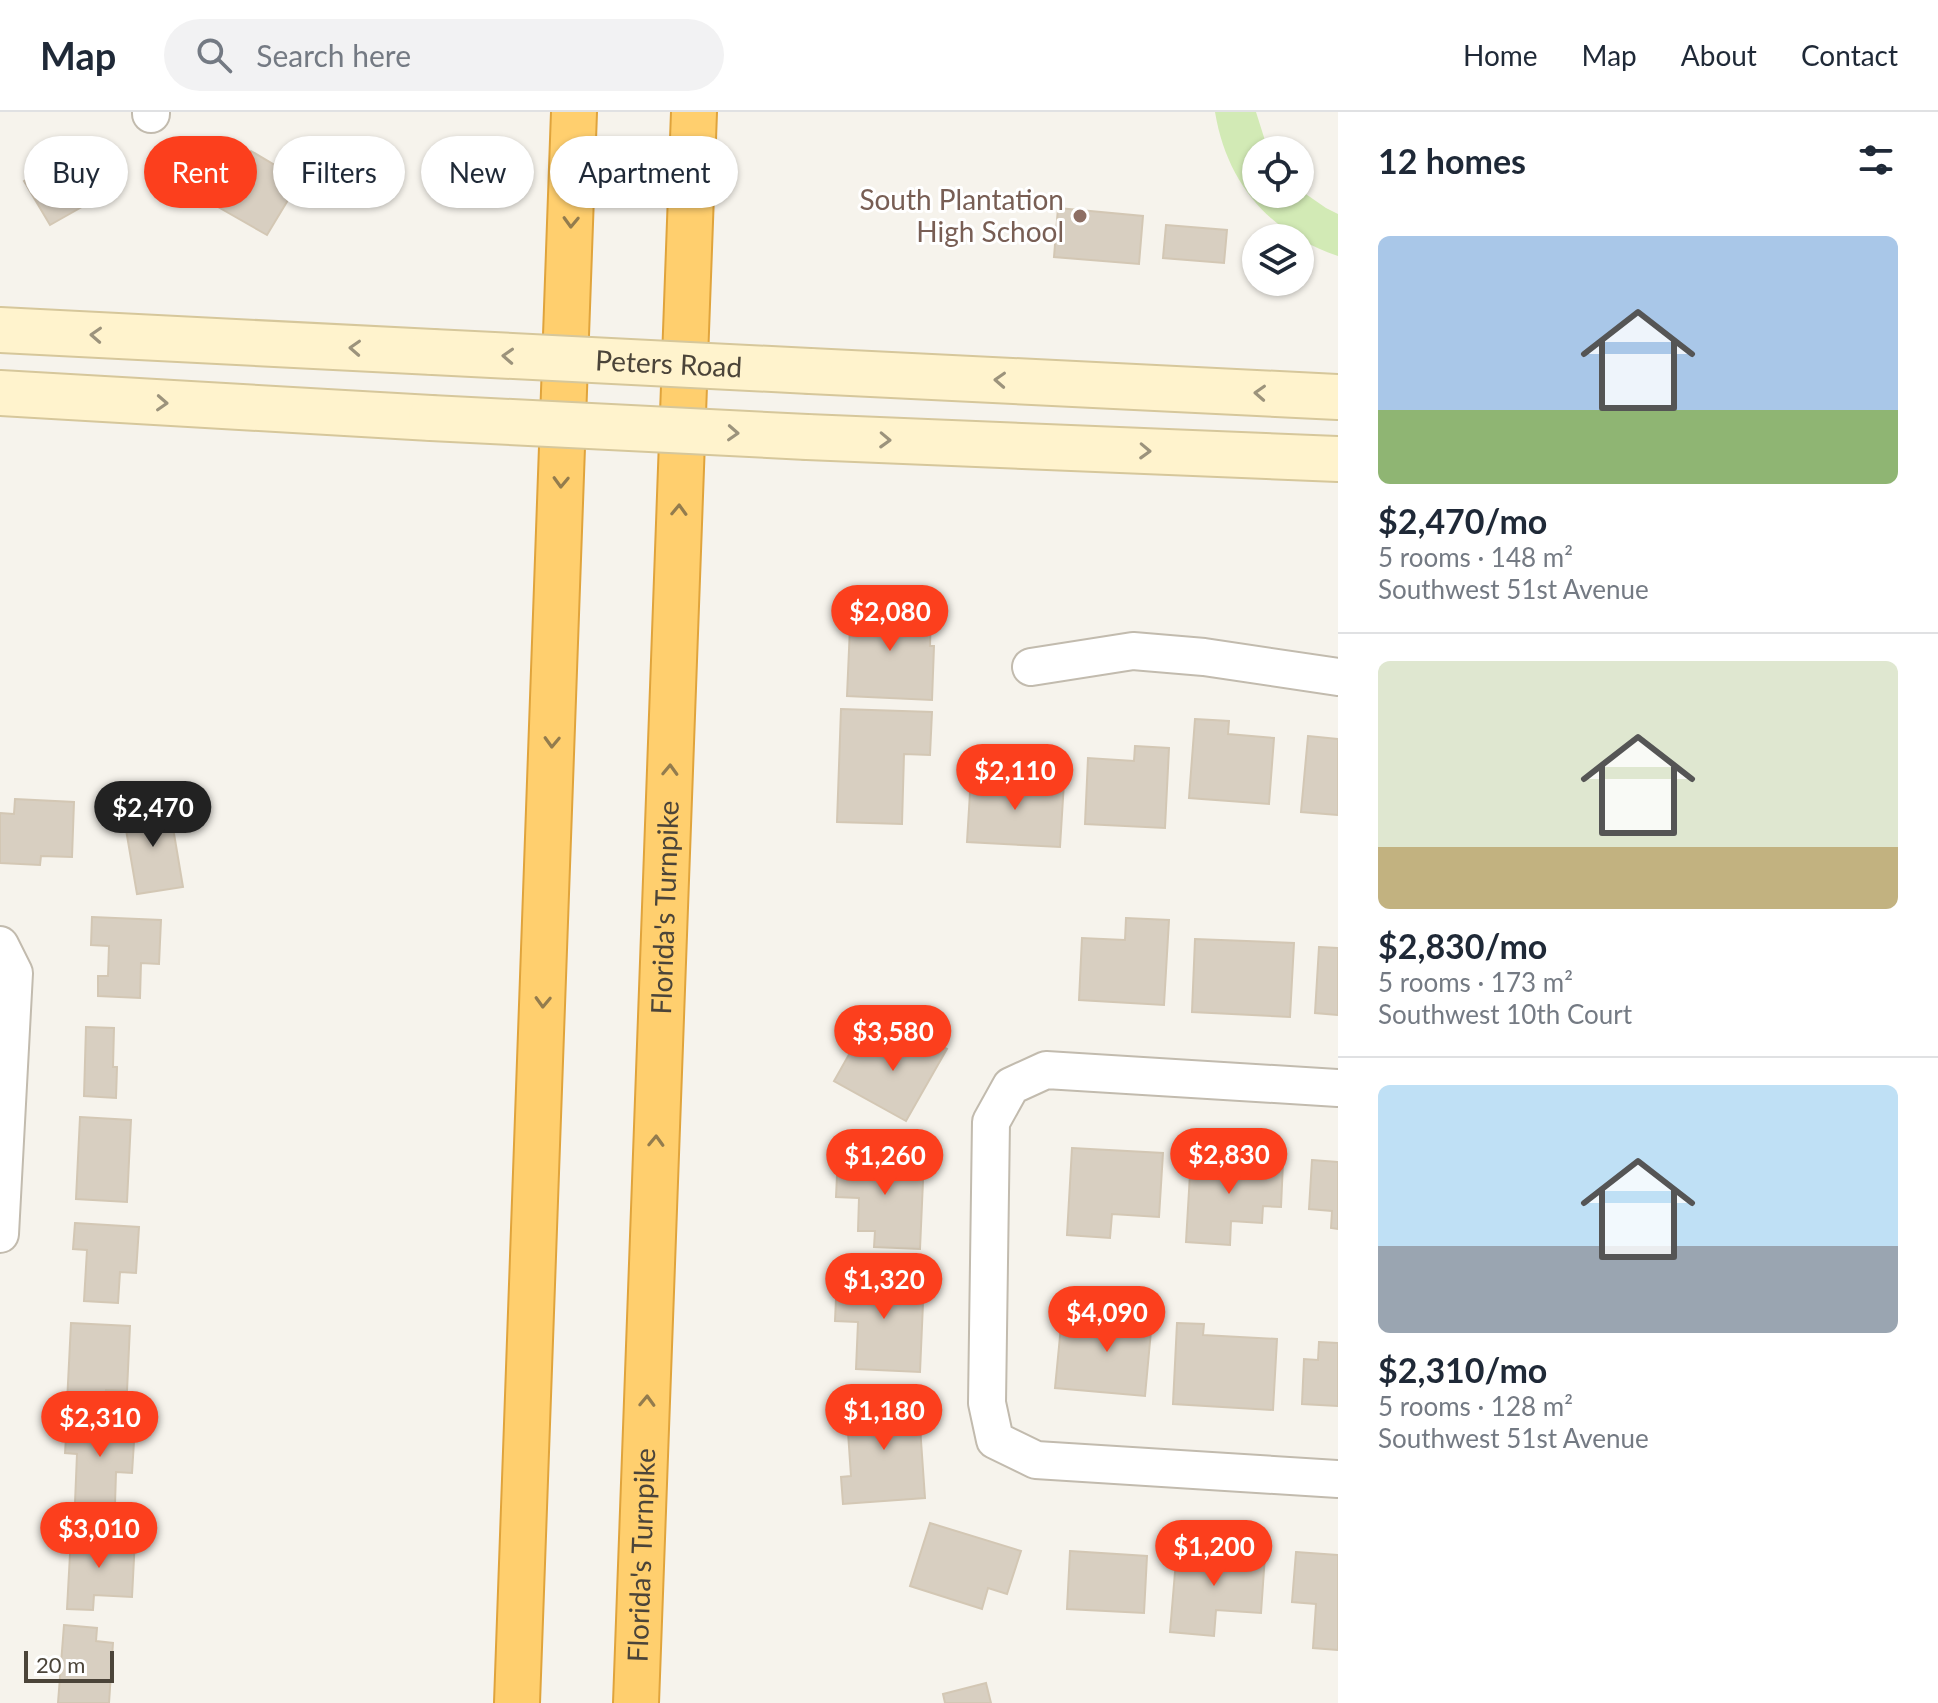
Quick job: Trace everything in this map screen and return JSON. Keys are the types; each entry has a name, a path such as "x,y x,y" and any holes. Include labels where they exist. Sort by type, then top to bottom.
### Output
{"highway":[{"name":"Florida's Turnpike","path":"636,1703 694,112"},
{"path":"517,1703 575,123"}],"main road":[{"name":"Peters Road","path":"0,330 1338,397"},
{"path":"0,393 807,437 1338,459"}],"street":[{"path":"1031,667 1133,651 1204,657 1338,677"},
{"path":"0,946 14,973 0,1234"},
{"path":"1338,1088 1046,1070 1011,1086 991,1122 987,1403 995,1440 1036,1460 1338,1479"}],"green space":[{"path":"1215,112 1256,112 1264,136 1242,136 1242,184 1230,162"},
{"path":"1314,200 1338,214 1338,256 1314,246 1314,224 1279,224 1262,208 1314,208"}],"building":[{"path":"257,155 273,164 273,208 283,208 267,235 220,208 257,208"},
{"path":"40,208 80,208 50,225"},
{"path":"1058,208 1143,216 1139,264 1054,257"},
{"path":"1166,225 1227,230 1224,263 1163,258"},
{"path":"851,604 931,608 930,646 934,646 932,700 847,696"},
{"path":"841,709 932,712 930,755 904,754 902,824 837,822"},
{"path":"1195,719 1229,721 1228,734 1274,738 1269,804 1189,798"},
{"path":"1308,736 1338,739 1338,815 1301,812"},
{"path":"1135,746 1169,748 1165,828 1085,824 1088,758 1134,761"},
{"path":"971,776 1064,782 1060,847 967,842"},
{"path":"15,799 74,802 72,857 41,856 40,865 0,863 0,813 14,814"},
{"path":"169,804 183,887 137,894 123,812"},
{"path":"92,917 161,920 159,964 141,963 140,998 98,996 98,976 108,976 109,946 91,945"},
{"path":"1126,918 1169,920 1164,1005 1079,1000 1082,938 1125,940"},
{"path":"1195,939 1294,943 1290,1017 1192,1012"},
{"path":"1319,947 1338,948 1338,1015 1315,1013"},
{"path":"86,1027 114,1028 116,1098 84,1096"},
{"path":"908,1028 947,1049 906,1121 834,1081 856,1042 890,1060"},
{"path":"80,1117 131,1120 127,1202 76,1199"},
{"path":"1072,1148 1163,1153 1159,1217 1112,1214 1110,1238 1067,1235"},
{"path":"838,1154 924,1158 920,1249 874,1247 875,1231 858,1231 859,1198 836,1197"},
{"path":"1191,1157 1283,1162 1281,1207 1263,1206 1262,1223 1231,1221 1230,1245 1186,1242"},
{"path":"1312,1160 1338,1162 1338,1229 1331,1228 1332,1211 1309,1209"},
{"path":"75,1223 139,1227 136,1273 120,1272 118,1303 84,1301 87,1250 73,1249"},
{"path":"837,1276 924,1280 920,1372 856,1369 858,1322 835,1321"},
{"path":"1108,1306 1153,1309 1145,1396 1055,1388 1061,1326 1106,1330"},
{"path":"71,1323 130,1326 127,1391 106,1390 105,1405 67,1403"},
{"path":"1177,1323 1204,1324 1203,1335 1277,1339 1273,1410 1173,1404"},
{"path":"1319,1342 1338,1343 1338,1406 1302,1404 1304,1359 1318,1360"},
{"path":"918,1398 925,1498 843,1504 841,1477 851,1476 846,1403"},
{"path":"67,1422 135,1426 132,1473 116,1472 115,1504 75,1503 77,1454 65,1453"},
{"path":"930,1523 1021,1551 1007,1594 988,1588 982,1609 910,1586"},
{"path":"71,1536 135,1539 132,1597 94,1595 93,1610 67,1609"},
{"path":"1177,1548 1265,1555 1261,1613 1216,1610 1214,1636 1170,1632"},
{"path":"1070,1551 1147,1556 1144,1613 1067,1609"},
{"path":"1296,1552 1338,1555 1338,1650 1313,1648 1316,1604 1292,1602"},
{"path":"64,1625 97,1628 96,1641 113,1643 109,1703 58,1703"},
{"path":"986,1683 991,1703 945,1703 943,1694"}],"place":[{"name":"South Plantation High School","path":"1080,216"}]}
